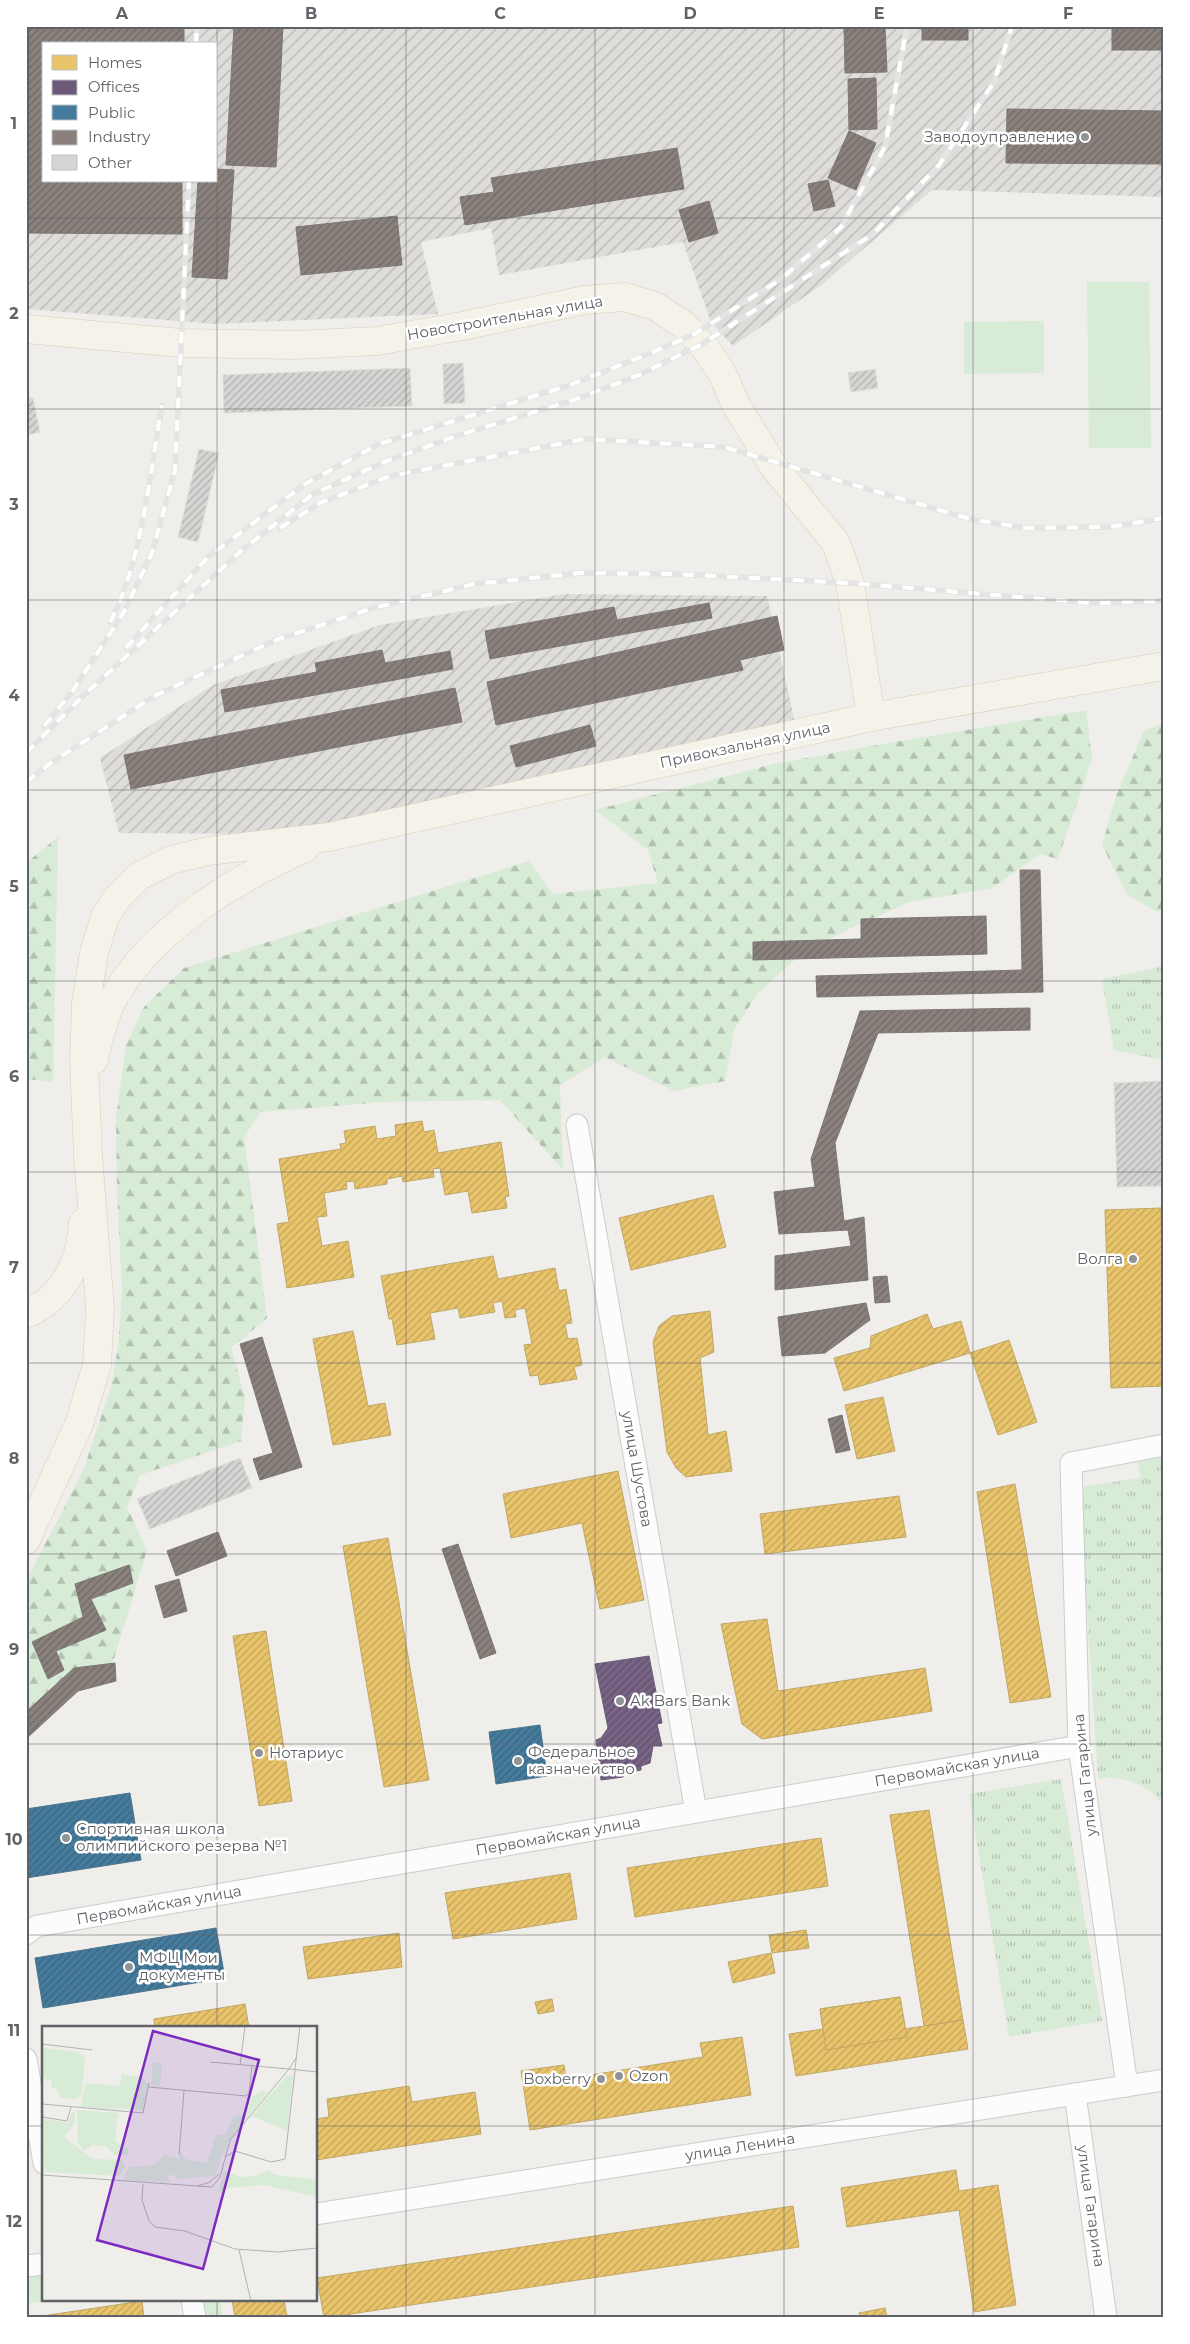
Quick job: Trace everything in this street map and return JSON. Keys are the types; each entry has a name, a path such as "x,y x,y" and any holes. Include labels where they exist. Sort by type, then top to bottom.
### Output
{"main road":[{"name":"Новостроительная улица","path":"26,329 181,343 293,345 377,341 462,326 585,300 624,297 655,306 684,325 706,349 722,373 736,405 774,467 836,543 850,583 871,717"},
{"name":"Привокзальная улица","path":"329,837 871,717 1164,666"},
{"path":"86,1093 110,1005 134,968 174,927 212,898 259,868 329,837"},
{"path":"26,1540 79,1424 97,1365 100,1308 88,1156 84,1060 86,1004 94,953 105,917 117,898 139,876 171,860 208,851 329,837"},
{"path":"26,1314 43,1307 66,1282 82,1245 88,1156"}],"street":[{"name":"улица Шустова","path":"577,1125 696,1812"},
{"name":"улица Гагарина","path":"1127,2086 1079,1746 1071,1463 1164,1445"},
{"name":"Первомайская улица","path":"32,1930 1079,1746"},
{"path":"26,2059 42,2151"},
{"name":"улица Ленина","path":"318,2214 1164,2080"},
{"name":"улица Гагарина","path":"1075,2094 1106,2318"},
{"path":"26,2266 42,2264"},
{"path":"192,2302 195,2318"}],"shaded area":[{"path":"26,26 1164,26 1164,197 932,190 820,286 733,346 711,322 683,242 499,275 491,228 421,242 438,314 216,324 26,309"},
{"path":"565,594 767,596 795,723 274,834 119,833 100,758 213,685 380,625"}],"green space":[{"path":"1087,282 1149,282 1151,448 1089,448"},
{"path":"1044,321 1044,373 964,374 964,322"},
{"path":"1086,710 1092,759 1058,859 1040,854 992,888 909,902 847,930 801,954 757,994 734,1030 725,1081 674,1091 605,1057 560,1085 563,1170 500,1100 385,1102 261,1112 244,1137 267,1318 231,1348 245,1397 241,1441 140,1475 127,1507 147,1550 110,1672 26,1712 26,1581 83,1471 111,1387 118,1347 122,1291 116,1118 126,1045 143,1008 184,968 529,861 553,894 658,883 648,850 595,810 774,764"},
{"path":"1164,723 1164,910 1157,912 1127,895 1102,845 1117,793 1144,731"},
{"path":"58,837 53,1082 26,1079 26,863"},
{"path":"1164,966 1164,1060 1114,1050 1102,979"},
{"path":"1164,1450 1164,1806 1151,1792 1135,1783 1116,1778 1098,1779 1079,1487 1141,1478 1136,1455"},
{"path":"1061,1779 1102,2021 1009,2037 969,1794"},
{"path":"42,2271 42,2301 26,2304 26,2273"},
{"path":"200,2302 220,2302 222,2318 203,2318"}],"building: Homes":[{"path":"422,1121 424,1132 434,1130 438,1153 501,1142 509,1196 505,1197 507,1208 472,1213 468,1191 445,1195 440,1168 433,1169 434,1177 403,1182 402,1176 387,1179 387,1184 355,1189 354,1181 346,1182 347,1189 324,1193 327,1216 317,1217 322,1246 348,1241 354,1277 287,1288 277,1224 289,1222 279,1159 341,1149 340,1144 346,1143 344,1131 375,1126 377,1139 396,1136 395,1125"},
{"path":"713,1195 726,1247 631,1270 619,1218"},
{"path":"1161,1208 1164,1386 1111,1388 1105,1210"},
{"path":"493,1256 498,1279 555,1268 559,1291 566,1289 572,1323 565,1324 568,1339 577,1338 582,1365 574,1367 577,1379 540,1385 538,1375 530,1376 524,1345 532,1344 525,1308 515,1310 516,1317 505,1318 502,1301 493,1303 495,1312 460,1318 458,1308 430,1313 435,1339 397,1345 392,1319 389,1319 381,1276"},
{"path":"710,1311 714,1352 700,1358 708,1435 726,1431 732,1471 686,1477 676,1468 667,1452 653,1342 659,1326 672,1316"},
{"path":"927,1314 933,1329 961,1321 970,1353 844,1391 834,1358 870,1348 871,1336"},
{"path":"353,1331 368,1406 385,1403 391,1435 333,1445 313,1339"},
{"path":"1009,1340 1037,1422 998,1435 970,1353"},
{"path":"883,1397 895,1451 857,1459 845,1405"},
{"path":"618,1471 644,1600 600,1609 582,1523 511,1538 503,1494"},
{"path":"1015,1484 1051,1697 1010,1703 977,1492"},
{"path":"899,1496 906,1537 765,1554 760,1514"},
{"path":"388,1538 429,1780 384,1787 343,1546"},
{"path":"767,1619 778,1691 925,1668 932,1711 762,1739 742,1724 721,1624"},
{"path":"266,1631 292,1801 259,1806 233,1636"},
{"path":"929,1810 963,2020 924,2026 890,1815"},
{"path":"821,1838 828,1886 635,1917 627,1868"},
{"path":"570,1873 577,1919 453,1939 445,1893"},
{"path":"806,1930 809,1948 772,1953 769,1935"},
{"path":"399,1933 402,1967 308,1979 303,1947"},
{"path":"771,1953 775,1973 733,1983 728,1962"},
{"path":"900,1997 905,2029 963,2020 968,2049 796,2076 789,2034 823,2029 820,2009"},
{"path":"900,1997 907,2037 826,2050 820,2009"},
{"path":"552,1999 554,2011 538,2014 535,2002"},
{"path":"245,2004 249,2026 155,2026 154,2019"},
{"path":"742,2037 751,2095 530,2130 521,2071 564,2065 566,2079 703,2057 700,2043"},
{"path":"409,2086 412,2102 475,2092 481,2134 318,2160 318,2119 329,2117 327,2099"},
{"path":"956,2170 959,2191 998,2185 1016,2305 974,2312 959,2210 847,2227 841,2188"},
{"path":"793,2206 799,2247 324,2318 318,2278"},
{"path":"142,2302 144,2318 29,2318"},
{"path":"232,2302 284,2302 287,2316 235,2318"},
{"path":"885,2308 887,2318 860,2318 859,2313"}],"building: Offices":[{"path":"649,1656 662,1723 657,1724 662,1746 653,1746 650,1763 641,1766 641,1770 625,1773 623,1777 601,1780 596,1740 601,1738 608,1728 595,1664"}],"building: Public":[{"path":"540,1725 547,1776 496,1784 489,1732"},
{"path":"130,1793 141,1860 26,1878 26,1809"},
{"path":"216,1928 225,1978 43,2008 35,1958"}],"building: Industry":[{"path":"26,26 184,26 184,42 42,42 42,182 182,182 182,234 26,233"},
{"path":"234,26 283,26 276,167 226,165"},
{"path":"844,26 885,26 887,72 845,73"},
{"path":"922,26 968,26 968,40 922,40"},
{"path":"1112,26 1164,26 1164,50 1112,50"},
{"path":"876,78 877,129 849,130 848,79"},
{"name":"Заводоуправление","path":"1007,109 1164,111 1164,164 1006,163"},
{"path":"849,131 876,143 856,190 828,178"},
{"path":"677,148 684,189 465,225 460,197 494,192 491,178"},
{"path":"218,169 234,170 227,279 192,277 198,182 218,182"},
{"path":"828,180 835,206 814,211 808,184"},
{"path":"709,201 718,233 689,242 679,210"},
{"path":"397,216 402,265 301,275 296,227"},
{"path":"709,603 712,618 490,659 485,631 614,607 617,620"},
{"path":"777,616 784,650 740,660 743,670 496,725 487,682"},
{"path":"382,650 385,663 450,651 453,669 225,712 221,690 317,672 315,663"},
{"path":"455,688 462,722 131,789 124,755"},
{"path":"590,725 596,746 516,767 510,746"},
{"path":"1020,870 1040,870 1043,992 817,997 816,976 1022,970"},
{"path":"986,916 987,954 753,960 753,942 861,939 861,919"},
{"path":"1030,1008 1030,1030 878,1033 835,1143 844,1221 864,1217 868,1280 775,1290 775,1256 851,1246 848,1230 779,1234 774,1192 815,1187 811,1159 860,1011"},
{"path":"887,1276 890,1302 875,1303 873,1277"},
{"path":"866,1303 870,1320 825,1353 782,1356 778,1317"},
{"path":"262,1337 302,1467 260,1480 253,1459 273,1453 240,1344"},
{"path":"842,1415 850,1450 836,1453 828,1419"},
{"path":"218,1532 227,1556 176,1576 167,1551"},
{"path":"458,1544 496,1653 480,1659 442,1549"},
{"path":"129,1565 133,1583 91,1599 106,1630 56,1651 64,1670 48,1679 32,1642 83,1617 75,1584"},
{"path":"179,1579 187,1611 164,1618 155,1586"},
{"path":"115,1663 116,1681 78,1691 26,1739 26,1712 74,1668"}],"building: Other":[{"path":"463,363 465,403 444,404 443,364"},
{"path":"410,368 412,406 224,413 223,375"},
{"path":"875,369 878,388 851,392 848,373"},
{"path":"26,398 33,398 40,432 27,435"},
{"path":"199,449 219,453 198,542 178,537"},
{"path":"1164,1081 1164,1186 1117,1187 1114,1083"},
{"path":"240,1458 252,1488 150,1529 137,1499"}],"railway":[{"path":"196,42 197,26"},
{"path":"126,648 208,557 305,484 379,444 567,386 693,335 781,279 841,227 885,147 907,26"},
{"path":"26,753 81,698 241,551 313,494 384,462 456,436 574,400 639,375 702,344 873,234 939,165 994,82 1012,26"},
{"path":"44,726 72,692 124,612 152,553 175,470 189,182"},
{"path":"110,622 130,572 144,516 162,405"},
{"path":"280,528 320,503 390,476 585,439 724,447 974,520 1027,528 1110,527 1164,518"},
{"path":"26,782 52,762 156,695 276,640 373,608 474,584 580,573 675,574 850,583 1091,603 1164,601"}],"place":[{"name":"Заводоуправление","path":"1085,137"},
{"name":"Волга","path":"1133,1259"},
{"name":"Ak Bars Bank","path":"620,1701"},
{"name":"Нотариус","path":"259,1753"},
{"name":"Федеральное казначейство","path":"518,1761"},
{"name":"Спортивная школа олимпийского резерва №1","path":"66,1838"},
{"name":"МФЦ Мои документы","path":"129,1967"},
{"name":"Ozon","path":"619,2076"},
{"name":"Boxberry","path":"601,2079"}]}
